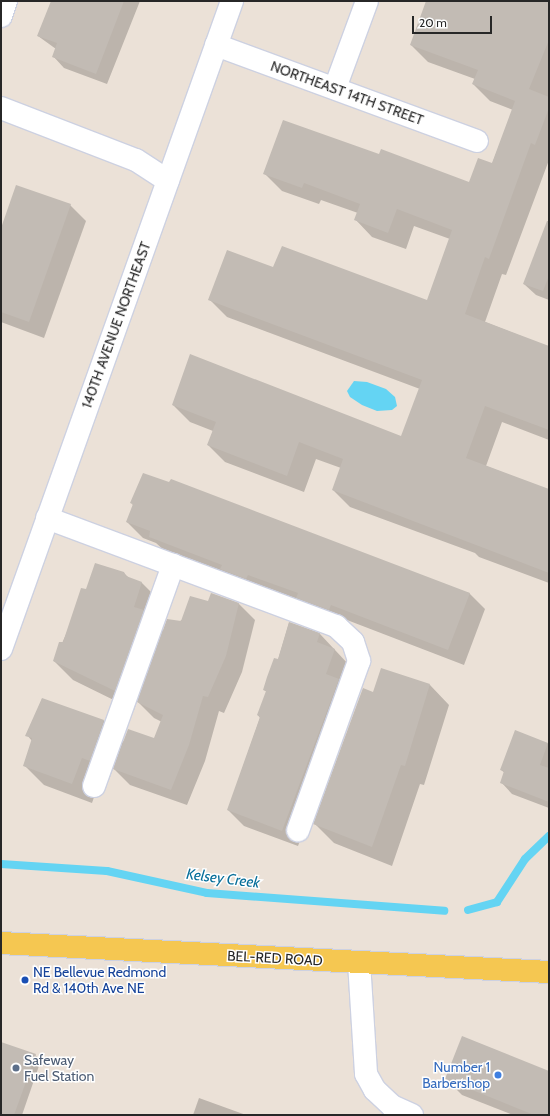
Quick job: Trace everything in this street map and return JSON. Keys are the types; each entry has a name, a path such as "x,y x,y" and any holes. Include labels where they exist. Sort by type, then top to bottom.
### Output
{"main road":[{"name":"BEL-RED ROAD","path":"1,943 549,972"}],"street":[{"path":"1,16 6,1"},
{"name":"140TH AVENUE NORTHEAST","path":"1,649 232,1"},
{"path":"335,88 367,1"},
{"name":"NORTHEAST 14TH STREET","path":"216,45 477,141"},
{"path":"1,108 136,160 168,181"},
{"path":"47,518 336,626 353,642 359,661 298,830"},
{"path":"94,786 173,565"},
{"path":"359,962 366,1074 375,1090 392,1106 412,1115"}],"water":[{"path":"354,381 367,382 386,389 395,397 397,406 392,410 377,411 362,405 350,397 347,391"}],"building":[{"path":"51,1 124,1 96,74 52,57 57,43 37,36"},
{"path":"426,1 549,1 549,40 529,89 549,97 549,108 535,145 531,143 489,259 485,257 465,314 549,346 549,430 485,406 466,458 549,489 549,573 332,490 343,459 299,442 287,476 207,445 216,422 172,405 190,354 401,436 422,380 208,300 227,250 273,267 282,246 427,300 452,230 397,209 388,233 354,220 360,204 304,183 302,188 263,174 283,120 379,154 381,149 469,182 478,158 492,163 515,101 472,84 478,70 410,45"},
{"path":"16,185 71,204 29,322 1,312 1,228"},
{"path":"547,221 549,221 549,276 543,291 523,284"},
{"path":"143,473 169,482 171,479 470,593 448,650 331,605 329,610 296,598 298,593 248,575 246,579 220,569 222,565 149,537 150,531 126,522 133,504 130,503"},
{"path":"95,563 124,572 126,576 142,582 134,607 144,610 115,691 53,661 59,642 63,642 81,588 86,589"},
{"path":"211,593 239,603 226,656 208,697 203,696 189,745 171,790 113,769 128,729 154,738 163,715 137,702 167,619 181,621 190,596 208,601"},
{"path":"289,622 320,633 317,642 335,649 326,674 339,679 282,831 227,810 260,717 257,715 266,691 263,690 267,677 274,658 278,659"},
{"path":"381,668 430,684 405,766 401,765 372,847 313,824 363,688 373,692"},
{"path":"42,698 104,720 90,761 82,758 72,784 23,766 32,738 25,736"},
{"path":"515,730 548,743 540,765 549,768 549,802 500,783 504,771 500,770"},
{"name":"Number 1 Barbershop","path":"462,1036 549,1071 549,1115 534,1115 445,1079"},
{"name":"Safeway Fuel Station","path":"1,1042 36,1054 14,1115 1,1115"}],"waterway":[{"name":"Kelsey Creek","path":"468,910 497,902 525,859 549,836"},
{"name":"Kelsey Creek","path":"1,864 107,871 207,893 444,911"}],"place":[{"name":"NE Bellevue Redmond Rd & 140th Ave NE","path":"25,980"},
{"name":"Safeway Fuel Station","path":"16,1068"},
{"name":"Number 1 Barbershop","path":"498,1075"}]}
